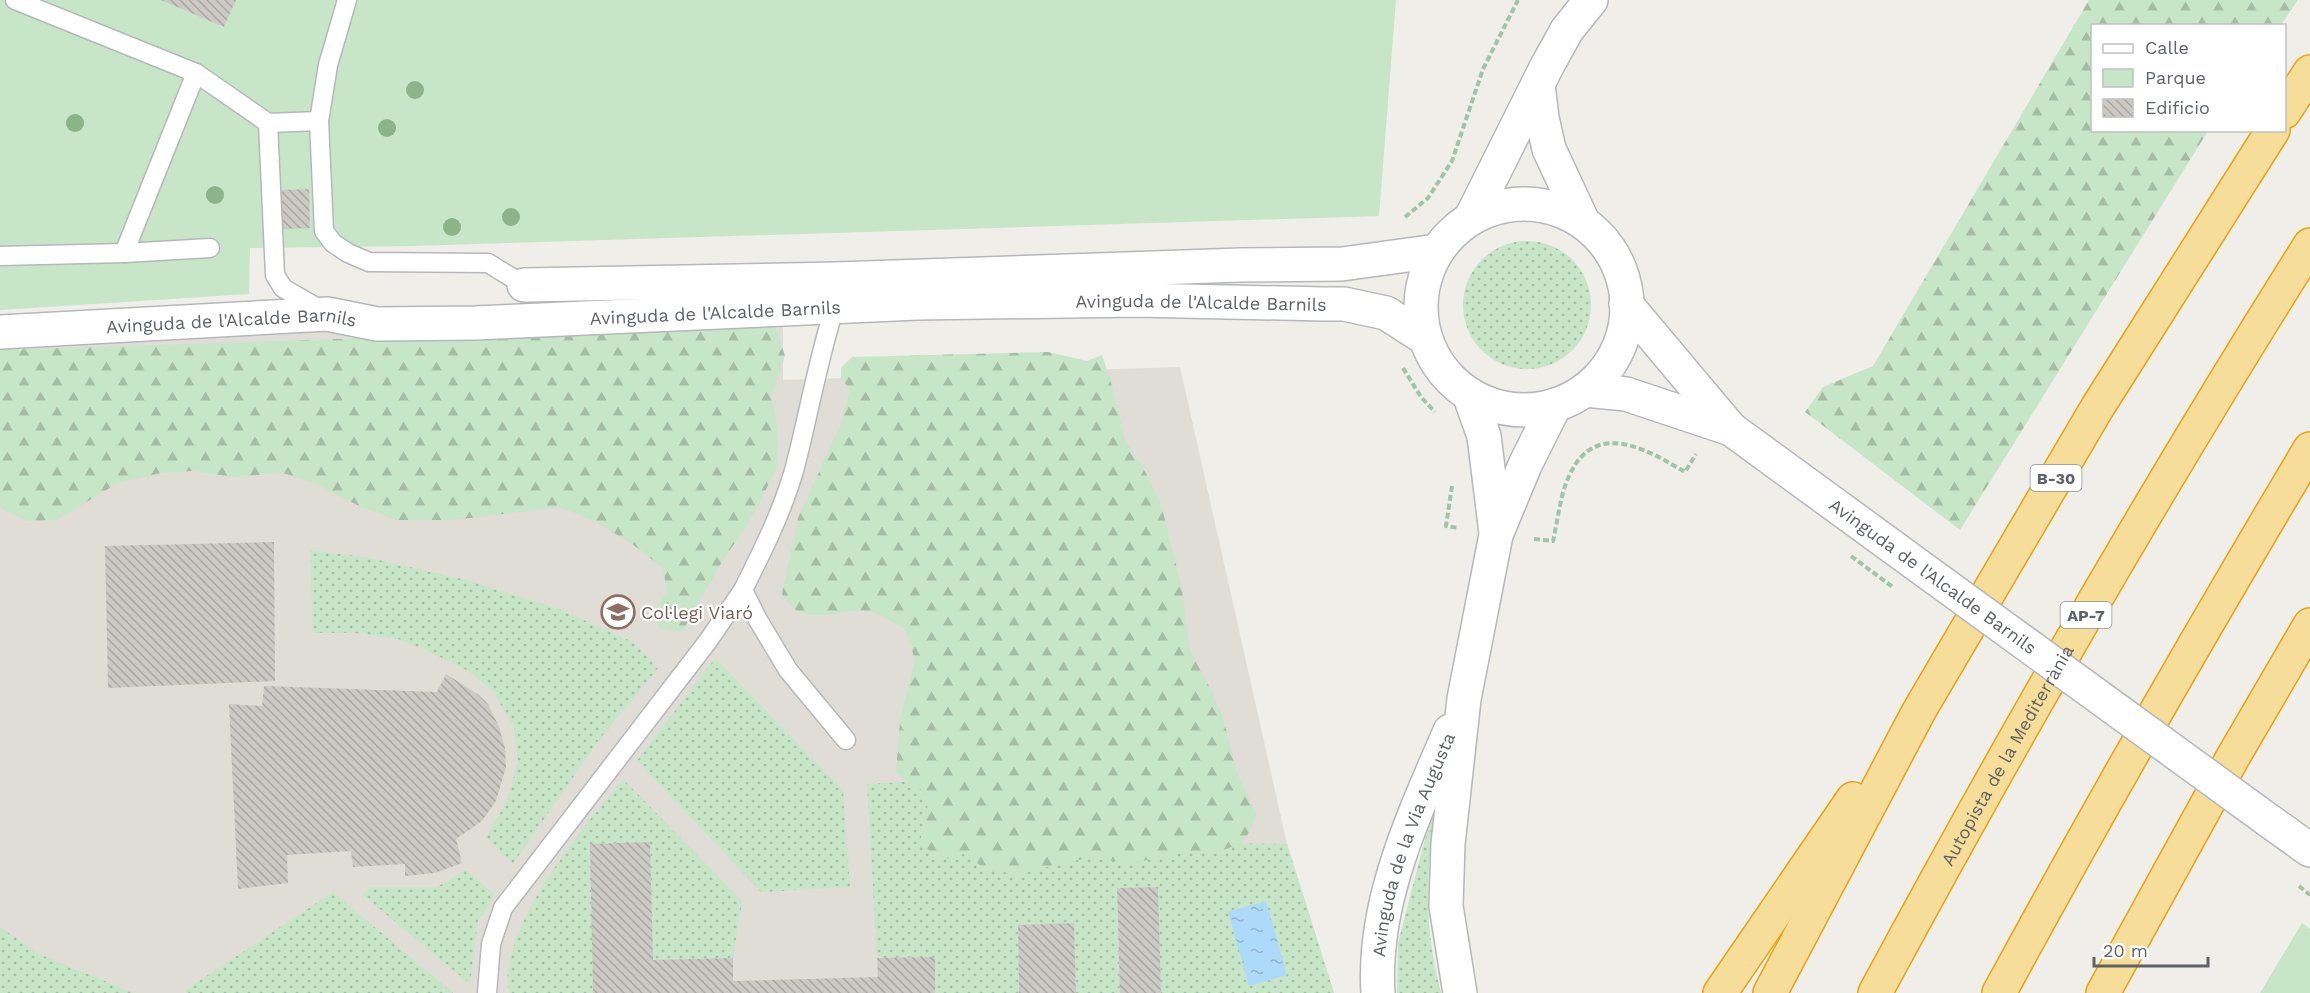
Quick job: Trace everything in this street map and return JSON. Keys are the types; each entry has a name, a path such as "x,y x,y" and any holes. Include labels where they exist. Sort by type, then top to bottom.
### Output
{"highway":[{"path":"2286,109 2310,72"},
{"name":"B-30","path":"1770,993 1919,711 2097,408 2272,132"},
{"name":"Autopista de la Mediterrània","path":"1875,993 1968,821 2088,610 2216,394 2310,245"},
{"path":"1999,993 2074,855 2215,608 2310,449"},
{"path":"2103,993 2233,757 2310,625"},
{"path":"1720,993 1845,808 1919,711"},
{"path":"2128,993 2233,757"}],"street":[{"path":"1472,218 1567,30 1591,0"},
{"path":"1538,85 1549,149 1583,222"},
{"path":"1540,204 1562,210 1583,222 1601,238 1614,257 1623,280 1626,304 1625,323 1616,352 1599,376 1585,390 1555,405 1537,409 1510,409 1484,402 1468,394 1442,370 1425,338 1421,316 1421,294 1427,272 1437,251 1458,227 1472,218 1504,205 1540,204"},
{"name":"Avinguda de l'Alcalde Barnils","path":"524,285 836,279 1241,265 1342,264 1437,251"},
{"name":"Avinguda de l'Alcalde Barnils","path":"0,332 327,314 377,324 475,323 835,306 1137,300 1344,304 1386,313 1425,338"},
{"name":"Avinguda de l'Alcalde Barnils","path":"1626,304 1731,429 2310,850"},
{"name":"Avinguda de l'Alcalde Barnils","path":"1585,390 1626,394 1731,429"},
{"name":"Avinguda de la Via Augusta","path":"1468,394 1485,436 1496,535"},
{"name":"Avinguda de la Via Augusta","path":"1460,993 1446,906 1448,844 1464,699 1496,535 1525,465 1555,405"},
{"name":"Avinguda de la Via Augusta","path":"1378,993 1380,934 1392,882 1410,824 1464,699"}],"lane":[{"path":"15,0 196,73 268,123 319,121"},
{"path":"347,0 328,65 319,121 324,231 333,243 348,253 369,262 488,263 524,285"},
{"path":"124,253 196,73"},
{"path":"268,123 275,275 283,288 327,314"},
{"path":"0,256 210,248"},
{"path":"487,993 491,944 502,908 708,641 743,590 771,535 794,469 824,340 835,306"},
{"path":"743,590 788,670 846,740"}],"path":[{"path":"1401,220 1428,198 1452,161 1483,69 1518,0"},
{"path":"1402,366 1421,397 1443,420"},
{"path":"1496,535 1553,541 1570,474 1589,450 1603,444 1621,443 1639,447 1685,472 1701,446"},
{"path":"1446,526 1452,485"}],"shaded area":[{"name":"Col·legi Viaró","path":"783,316 783,380 1180,367 1287,844 1334,993 0,993 0,332"}],"green space":[{"path":"0,0 1396,0 1379,216 414,246 250,248 249,294 0,310"},
{"path":"2089,0 2298,0 2282,24 2091,24 2091,132 2207,132 1960,530 1805,412 1823,387 1873,366"},
{"path":"1527,241 1551,246 1572,260 1586,281 1591,305 1586,329 1572,350 1551,364 1527,369 1503,364 1482,350 1468,329 1463,305 1468,281 1482,260 1503,246"},
{"path":"775,325 785,356 771,396 778,430 778,466 748,524 723,560 682,632 660,628 651,615 667,593 663,568 632,544 596,522 560,507 454,520 397,520 361,507 315,483 283,473 233,477 192,471 161,473 118,483 57,520 27,521 0,508 0,350"},
{"path":"1048,352 1087,361 1102,355 1125,440 1146,473 1161,504 1182,589 1190,651 1213,693 1224,721 1237,773 1256,814 1251,829 1242,843 1215,853 1183,853 1132,863 1089,858 1018,875 984,868 963,853 939,861 920,841 928,811 925,792 896,773 900,720 915,660 905,629 867,611 809,614 790,605 782,594 798,518 842,421 850,389 841,379 841,368 852,357"},
{"path":"310,550 370,558 467,580 559,609 633,642 658,668 598,741 513,864 486,837 506,803 518,763 514,728 493,691 470,672 426,650 395,638 354,633 313,633"},
{"path":"715,658 843,790 850,887 761,892 637,761"},
{"path":"623,779 742,901 733,958 653,960 650,842 591,844 593,993 509,993 508,970 524,919 571,844"},
{"path":"941,780 1203,843 1287,844 1334,993 1161,993 1158,887 1117,888 1120,993 1076,993 1074,923 1018,925 1019,993 935,993 935,957 877,958 867,784"},
{"path":"1435,808 1428,908 1435,968 1441,993 1397,993 1398,943"},
{"path":"466,870 495,895 478,921 470,984 363,895 369,887 437,887"},
{"path":"333,892 453,993 189,993 184,991"},
{"path":"2302,923 2310,929 2310,993 2260,993"},
{"path":"0,927 41,955 134,993 0,993"}],"water":[{"path":"1266,901 1287,975 1249,986 1228,912"}],"building":[{"path":"161,0 236,0 224,27"},
{"path":"309,189 310,228 282,229 282,190"},
{"path":"274,542 275,681 108,688 105,546"},
{"path":"446,674 479,695 488,704 499,727 505,748 506,767 496,801 482,821 456,839 462,863 435,873 405,876 405,864 353,867 351,851 287,855 288,883 238,889 229,704 262,706 264,686 437,692"},
{"path":"650,842 653,960 733,958 733,981 878,977 877,958 935,957 935,993 593,993 590,844"},
{"path":"1158,887 1161,993 1120,993 1117,888"},
{"path":"1074,923 1076,993 1019,993 1018,925"}],"place":[{"name":"Col·legi Viaró","path":"618,612"}]}
